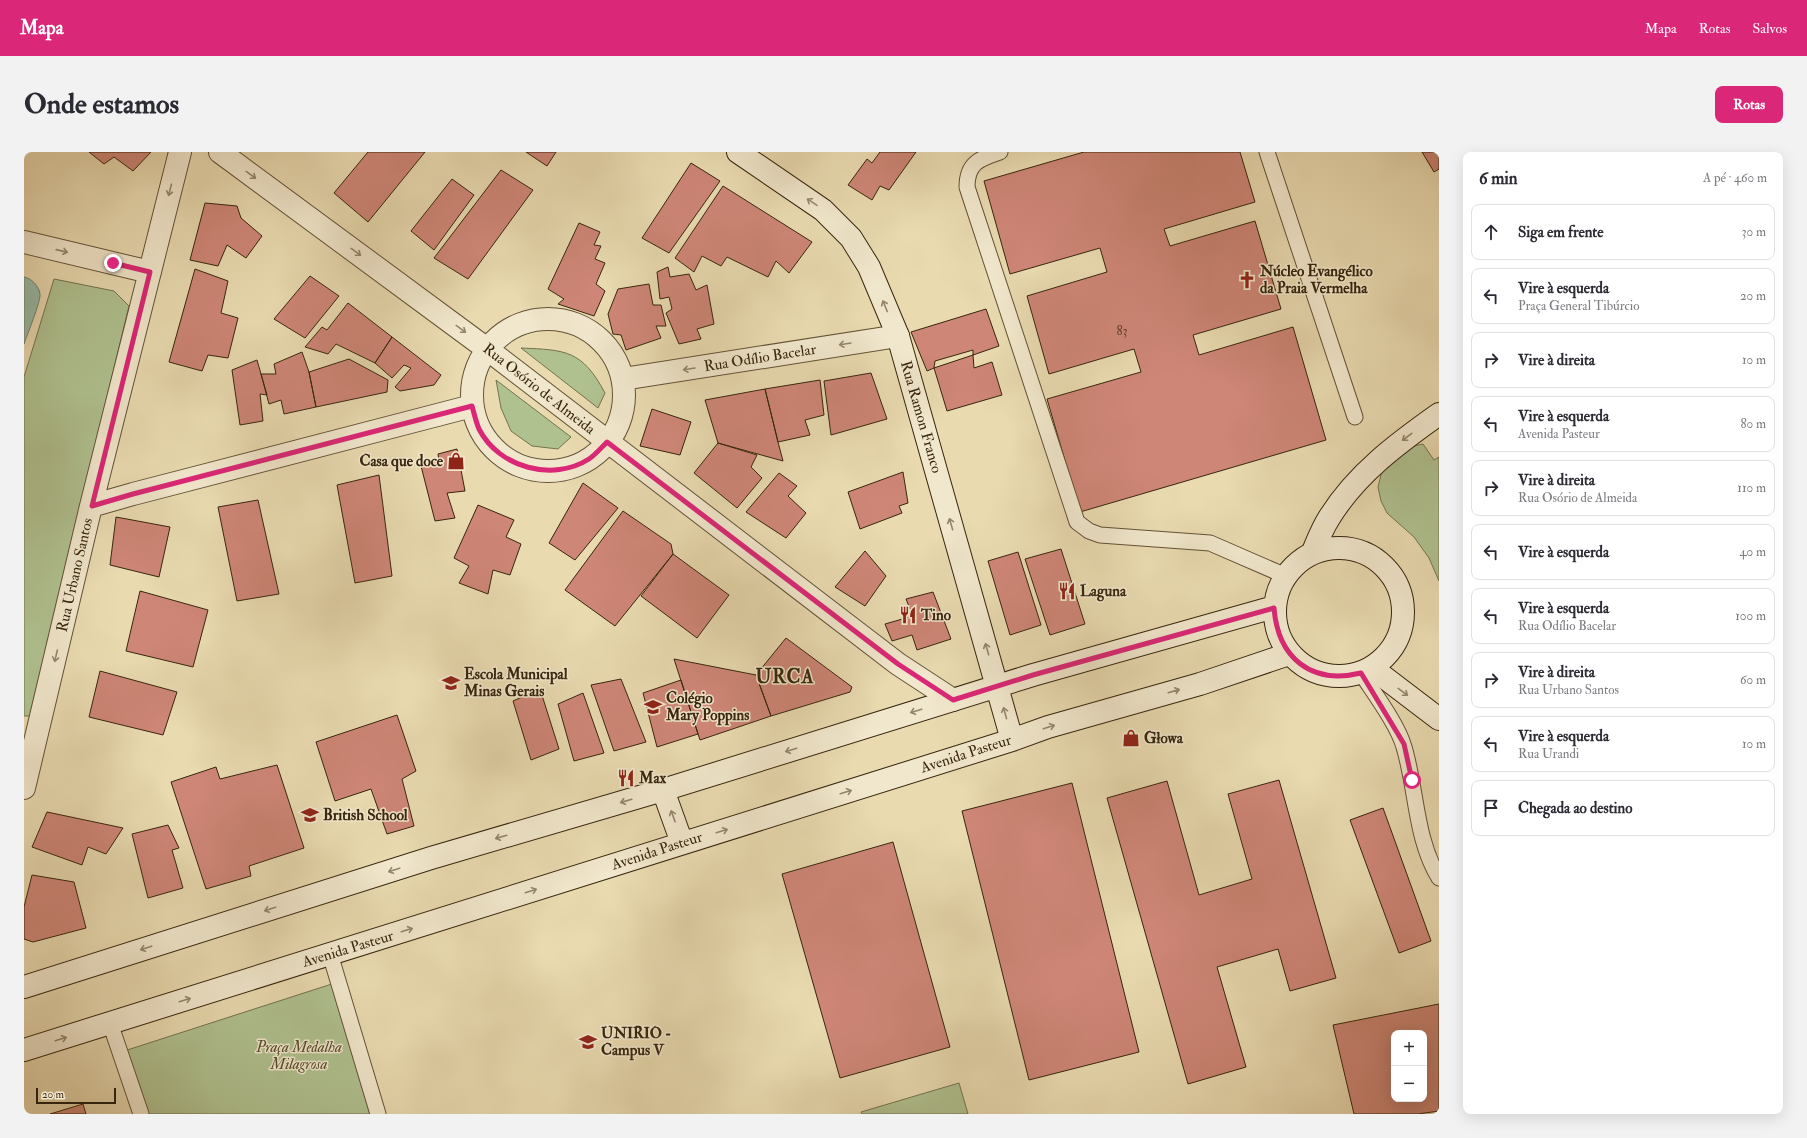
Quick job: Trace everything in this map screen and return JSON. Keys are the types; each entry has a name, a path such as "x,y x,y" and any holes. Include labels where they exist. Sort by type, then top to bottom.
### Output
{"street":[{"name":"Rua Urbano Santos","path":"24,788 30,734 92,506 180,152"},
{"name":"Rua Osório de Almeida","path":"220,152 487,349 898,664 953,700"},
{"name":"Rua Ramon Franco","path":"738,152 823,210 851,238 870,267 898,336 1012,740"},
{"path":"24,242 150,272"},
{"path":"543,319 565,320 585,328 602,341 615,359 622,379 624,396 622,412 616,428 607,442 589,459 565,469 540,471 528,468 516,464 495,450 480,430 472,406 474,376 487,349 502,333 522,323 543,319"},
{"name":"Rua Odílio Bacelar","path":"622,379 898,336"},
{"path":"92,506 472,406"},
{"path":"1312,554 1329,518 1361,476 1405,438 1439,414"},
{"path":"1333,548 1355,549 1375,558 1386,568 1391,573 1401,592 1404,614 1400,636 1388,654 1366,671 1346,676 1330,676 1315,672 1301,665 1290,654 1281,640 1276,624 1274,608 1278,591 1286,576 1297,563 1312,554 1333,548"},
{"path":"24,987 431,858 663,790 1033,675 1274,608"},
{"name":"Avenida Pasteur","path":"24,1050 1012,740 1048,727 1200,684 1290,654"},
{"path":"1366,671 1439,719"},
{"path":"663,790 682,843"}],"lane":[{"path":"1000,152 981,158 971,166 967,178 967,187 1077,522 1089,531 1100,535 1210,543 1286,576"},
{"path":"1267,152 1355,416"},
{"path":"1366,671 1404,744 1424,848 1429,862 1439,878"},
{"path":"330,954 378,1114"},
{"path":"110,1023 141,1114"}],"green space":[{"path":"54,279 114,291 129,306 30,716 24,716 24,377"},
{"path":"521,348 561,352 580,360 597,379 605,393 598,408"},
{"path":"496,380 571,437 558,449 532,446 511,431 501,408"},
{"path":"1423,444 1434,460 1439,457 1439,581 1429,558 1414,537 1387,513 1381,501 1378,487 1382,471 1410,447"},
{"name":"Praça Medalha Milagrosa","path":"338,982 378,1114 143,1114 121,1052"},
{"path":"959,1083 968,1114 862,1114 861,1112"}],"shaded area":[{"path":"24,277 29,279 38,288 40,298 24,344"}],"building":[{"path":"89,152 151,152 133,171 114,157 104,164"},
{"path":"368,152 425,152 368,222 334,193"},
{"path":"526,152 556,152 547,166"},
{"path":"880,152 916,152 889,190 880,186 872,200 848,185 867,159 872,163"},
{"path":"1084,152 1240,152 1255,202 1164,229 1170,246 1255,221 1281,309 1193,335 1199,355 1293,327 1326,440 1080,512 1047,399 1141,372 1134,349 1049,374 1027,296 1107,272 1100,248 1010,274 984,181"},
{"path":"1422,152 1439,152 1439,169 1434,172"},
{"path":"691,163 720,181 669,253 642,238"},
{"path":"501,170 533,190 468,279 434,258"},
{"path":"452,179 474,195 434,250 411,231"},
{"path":"723,186 812,242 789,273 776,261 768,277 727,257 721,266 702,256 694,272 675,258"},
{"path":"205,203 237,206 241,218 262,236 246,258 227,245 218,266 190,260"},
{"path":"579,223 600,232 594,245 601,246 595,259 605,263 596,284 605,291 594,316 558,304 564,299 548,289"},
{"path":"668,267 670,277 689,274 696,290 707,285 714,324 697,329 701,339 679,344 666,313 672,309 669,297 660,299 657,272"},
{"path":"195,269 228,281 221,313 238,318 228,358 208,355 202,371 169,362"},
{"path":"310,276 339,296 305,338 274,319"},
{"path":"649,284 653,305 661,305 666,326 656,326 661,338 626,350 621,335 613,334 608,314 618,289"},
{"path":"348,303 392,337 375,363 336,344 328,354 305,347 322,327 327,330"},
{"path":"986,309 999,346 973,355 973,350 935,361 934,368 927,371 911,332"},
{"path":"392,337 441,375 434,385 400,391 395,387 411,368 404,365 392,378 375,363"},
{"path":"302,352 309,372 316,407 284,414 281,400 269,404 261,374 276,374 274,364"},
{"path":"973,355 974,368 992,362 1002,395 947,411 934,368"},
{"path":"349,359 388,380 387,392 316,407 309,372"},
{"path":"257,360 267,395 260,394 263,421 240,425 232,370"},
{"path":"871,373 887,419 831,435 824,381"},
{"path":"820,380 824,415 805,420 810,435 778,442 765,389"},
{"path":"765,389 783,461 718,443 705,400"},
{"path":"652,409 691,422 680,455 640,446"},
{"path":"718,443 757,455 751,467 762,478 737,508 694,473"},
{"path":"457,449 465,491 447,493 455,518 435,521 421,466 439,460 438,454"},
{"path":"903,472 908,503 899,506 902,513 860,529 848,492"},
{"path":"779,473 797,486 788,496 806,513 786,538 746,512"},
{"path":"379,475 392,576 355,583 337,485"},
{"path":"583,483 618,508 575,560 549,543"},
{"path":"258,500 279,594 237,601 218,507"},
{"path":"478,505 514,520 506,537 521,544 510,575 493,570 488,594 459,583 469,566 454,558"},
{"path":"623,511 671,544 673,554 615,626 565,590"},
{"path":"116,517 170,527 159,577 110,565"},
{"path":"1061,549 1085,624 1050,635 1025,559"},
{"path":"865,551 886,576 865,606 835,587"},
{"path":"1018,552 1041,625 1010,635 988,561"},
{"path":"673,554 729,595 697,638 641,596"},
{"path":"140,591 208,610 193,667 126,651"},
{"path":"933,592 951,639 917,650 912,635 892,641 885,624 913,616 906,599"},
{"path":"786,638 852,687 850,692 771,716 756,675"},
{"path":"674,659 756,675 771,716 700,740"},
{"path":"100,671 177,692 163,735 89,717"},
{"path":"621,679 646,742 614,751 591,685"},
{"path":"681,680 698,734 657,747 643,693"},
{"path":"540,689 559,749 531,760 513,701"},
{"path":"583,693 604,753 574,761 558,704"},
{"path":"397,715 416,771 402,779 414,826 387,834 371,789 335,801 316,742"},
{"path":"277,765 304,848 249,866 251,876 206,889 171,782 216,767 220,779"},
{"path":"1279,780 1336,978 1290,991 1278,949 1217,967 1246,1067 1188,1084 1107,798 1167,781 1199,895 1252,879 1228,794"},
{"path":"1072,783 1139,1052 1029,1080 962,811"},
{"path":"1383,808 1431,941 1399,953 1350,820"},
{"path":"47,812 123,828 106,854 88,847 82,865 32,847"},
{"path":"168,825 179,848 172,850 183,888 148,898 132,834"},
{"path":"893,842 950,1047 840,1078 782,874"},
{"path":"32,875 74,882 86,928 33,942 24,939 24,907"},
{"path":"1439,1004 1439,1111 1418,1114 1354,1114 1333,1025"},
{"path":"83,1104 86,1114 50,1114"}],"place":[{"name":"Núcleo Evangélico da Praia Vermelha","path":"1247,280"},
{"name":"Casa que doce","path":"456,461"},
{"name":"Laguna","path":"1067,591"},
{"name":"Tino","path":"908,615"},
{"name":"Escola Municipal Minas Gerais","path":"451,683"},
{"name":"Colégio Mary Poppins","path":"653,707"},
{"name":"Głowa","path":"1131,738"},
{"name":"Max","path":"626,778"},
{"name":"British School","path":"310,815"},
{"name":"UNIRIO - Campus V","path":"588,1042"}],"district":[{"name":"URCA","path":"785,677"}],"route":[{"path":"113,263 150,272 92,506 472,406 480,430 495,450 516,464 540,471 565,469 589,459 607,442 898,664 953,700 1033,675 1274,608 1276,624 1281,640 1290,654 1301,665 1315,672 1330,676 1346,676 1361,673 1404,744 1412,780"}]}
